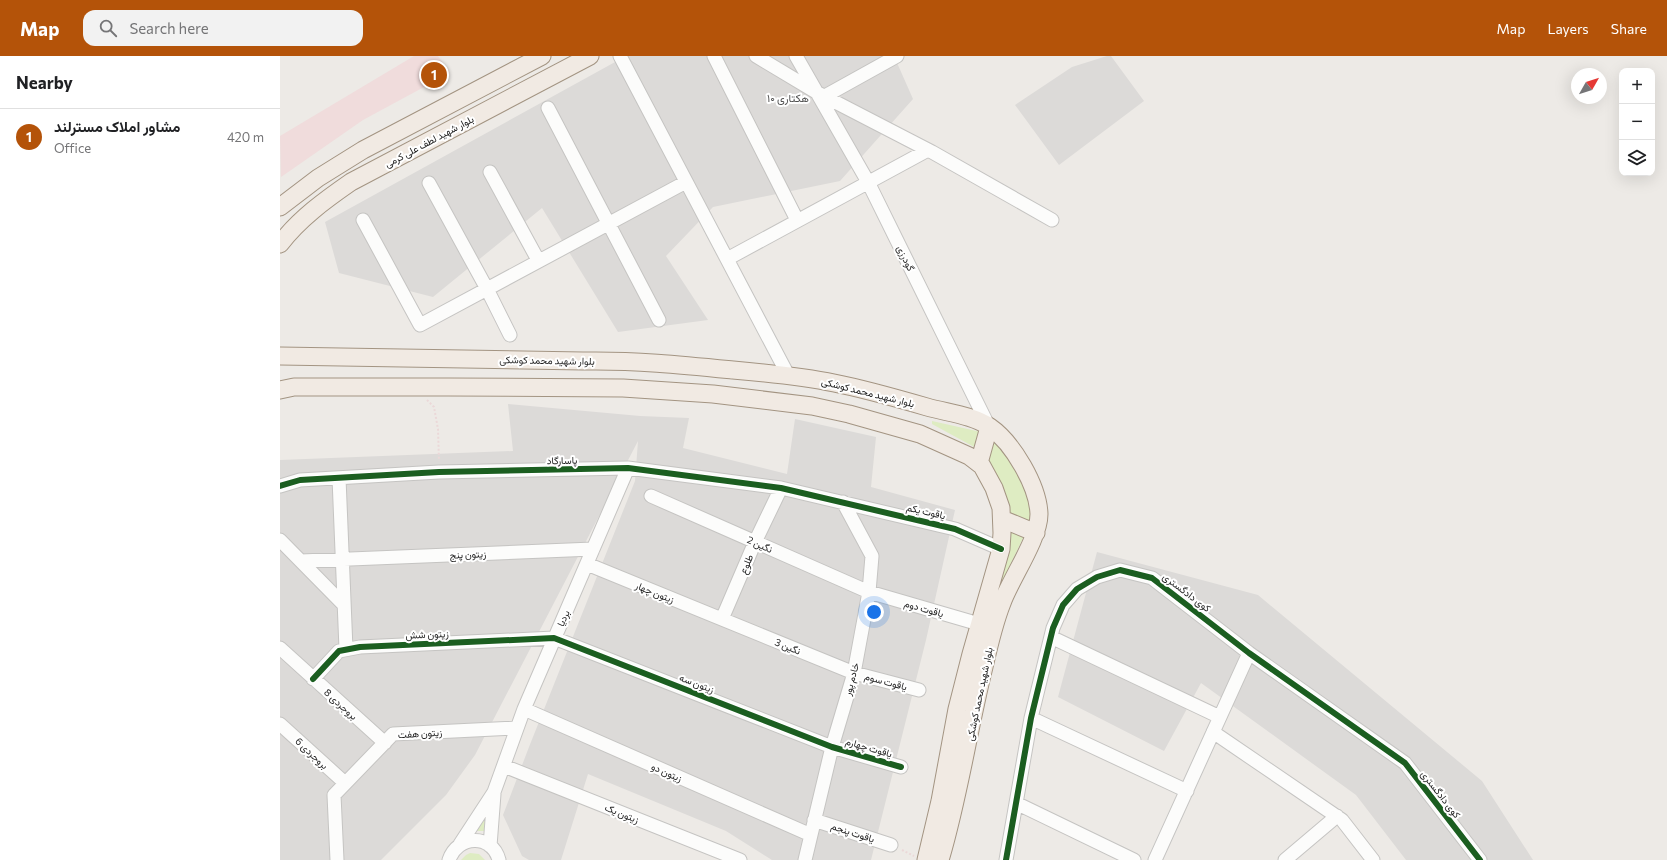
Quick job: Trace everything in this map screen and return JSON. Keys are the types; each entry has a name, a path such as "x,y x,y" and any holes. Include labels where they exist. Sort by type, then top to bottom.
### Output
{"main road":[{"path":"280,207 318,178 363,150 542,56"},
{"name":"بلوار شهید لطف علی کرمی","path":"280,244 318,205 351,182 590,56"},
{"name":"بلوار شهید محمد کوشکی","path":"280,356 626,360 788,375 833,382 889,396 965,417 989,427 1004,442 1023,467 1037,500 1039,516 1036,533 1002,603 991,640 979,687 957,798 940,860"},
{"name":"بلوار شهید محمد کوشکی","path":"280,390 294,387 623,388 713,394 812,406 884,422 920,434 956,449 982,466 994,488 1001,508 1001,549 957,709 940,801 921,858"},
{"path":"979,464 989,427"},
{"path":"1002,519 1036,533"}],"street":[{"path":"620,56 788,375"},
{"path":"714,56 797,220"},
{"path":"756,56 821,94 928,150 1052,220"},
{"name":"گودرزی","path":"796,56 821,94 868,182 989,427"},
{"path":"821,94 888,58"},
{"path":"548,108 658,320"},
{"path":"727,259 928,150"},
{"path":"490,172 538,260"},
{"path":"363,220 420,325 538,260 686,182"},
{"path":"429,183 487,289 510,335"},
{"name":"پاسارگاد","path":"280,486 300,480 439,472 628,468 781,488 843,502"},
{"name":"بردیا","path":"494,792 516,728 628,468"},
{"path":"340,478 346,650"},
{"name":"طلوع","path":"722,619 781,488"},
{"name":"نگین 2","path":"651,496 869,592"},
{"name":"یاقوت یکم","path":"843,502 955,529 1001,549"},
{"name":"خادم پور","path":"805,860 832,747 854,673 869,592 872,556 843,502"},
{"path":"280,540 344,605"},
{"name":"زیتون پنج","path":"301,560 593,549"},
{"name":"زیتون چهار","path":"587,564 722,619"},
{"name":"کوی دادگستری","path":"1006,860 1031,718 1051,637 1063,605 1078,589 1097,577 1120,570 1152,578 1250,652 1405,763 1480,860"},
{"name":"یاقوت دوم","path":"869,592 980,624"},
{"name":"نگین 3","path":"722,619 854,673"},
{"path":"1051,637 1220,717"},
{"name":"زیتون شش","path":"313,679 339,651 360,646 554,638"},
{"name":"زیتون سه","path":"554,638 832,747"},
{"name":"بروجردی 8","path":"280,648 384,743"},
{"path":"1155,860 1250,652"},
{"name":"یاقوت سوم","path":"854,673 919,690"},
{"name":"زیتون دو","path":"524,709 811,835"},
{"path":"1031,718 1187,791"},
{"name":"بروجردی 6","path":"280,724 345,783"},
{"name":"زیتون هفت","path":"337,860 334,795 393,734 516,728"},
{"path":"1213,732 1337,816 1342,820 1374,860"},
{"name":"یاقوت چهارم","path":"832,747 901,767"},
{"name":"زیتون یک","path":"504,766 740,860"},
{"path":"490,846 494,792"},
{"path":"451,854 494,792"},
{"path":"1016,803 1134,860"},
{"path":"1288,859 1337,816"},
{"name":"یاقوت پنجم","path":"814,820 891,845"},
{"path":"451,854 475,840 490,846 499,860"}],"path":[{"path":"416,387 434,407 438,429 439,472"},
{"path":"891,845 921,858"}],"shaded area":[{"path":"414,56 438,56 450,73 363,120 281,177 280,136"},
{"path":"626,56 894,56 913,99 840,181 713,207 666,256 708,320 618,332 542,208 433,297 339,273 325,222"},
{"path":"1111,56 1144,101 1059,165 1015,105 1072,67"},
{"path":"508,404 640,416 689,418 683,448 787,474 795,419 876,437 871,487 955,510 926,640 871,860 772,860 726,831 588,774 561,860 529,860 522,856 503,815 635,481 638,441 475,755 446,795 381,860 280,860 280,460 513,451"},
{"path":"1097,552 1258,595 1482,781 1533,860 1406,860 1356,795 1201,683 1164,751 1058,697"}],"green space":[{"path":"932,421 981,432 976,448 932,424"},
{"path":"993,437 1002,446 1031,498 1032,527 1007,517 987,463"},
{"path":"1008,530 1024,536 1001,584"},
{"path":"487,815 485,831 474,831"},
{"path":"470,853 479,854 485,860 461,860"}],"cycle path":[{"path":"280,486 300,480 439,472 628,468 781,488 955,529 1001,549"},
{"path":"1006,860 1031,718 1053,628 1063,605 1077,589 1097,577 1120,570 1152,578 1249,653 1405,763 1480,860"},
{"path":"313,679 339,651 360,647 554,638 832,747 901,767"}],"place":[{"name":"مشاور املاک مسترلند","path":"434,75"}],"district":[{"name":"۱۰ هکتاری","path":"788,97"}]}
